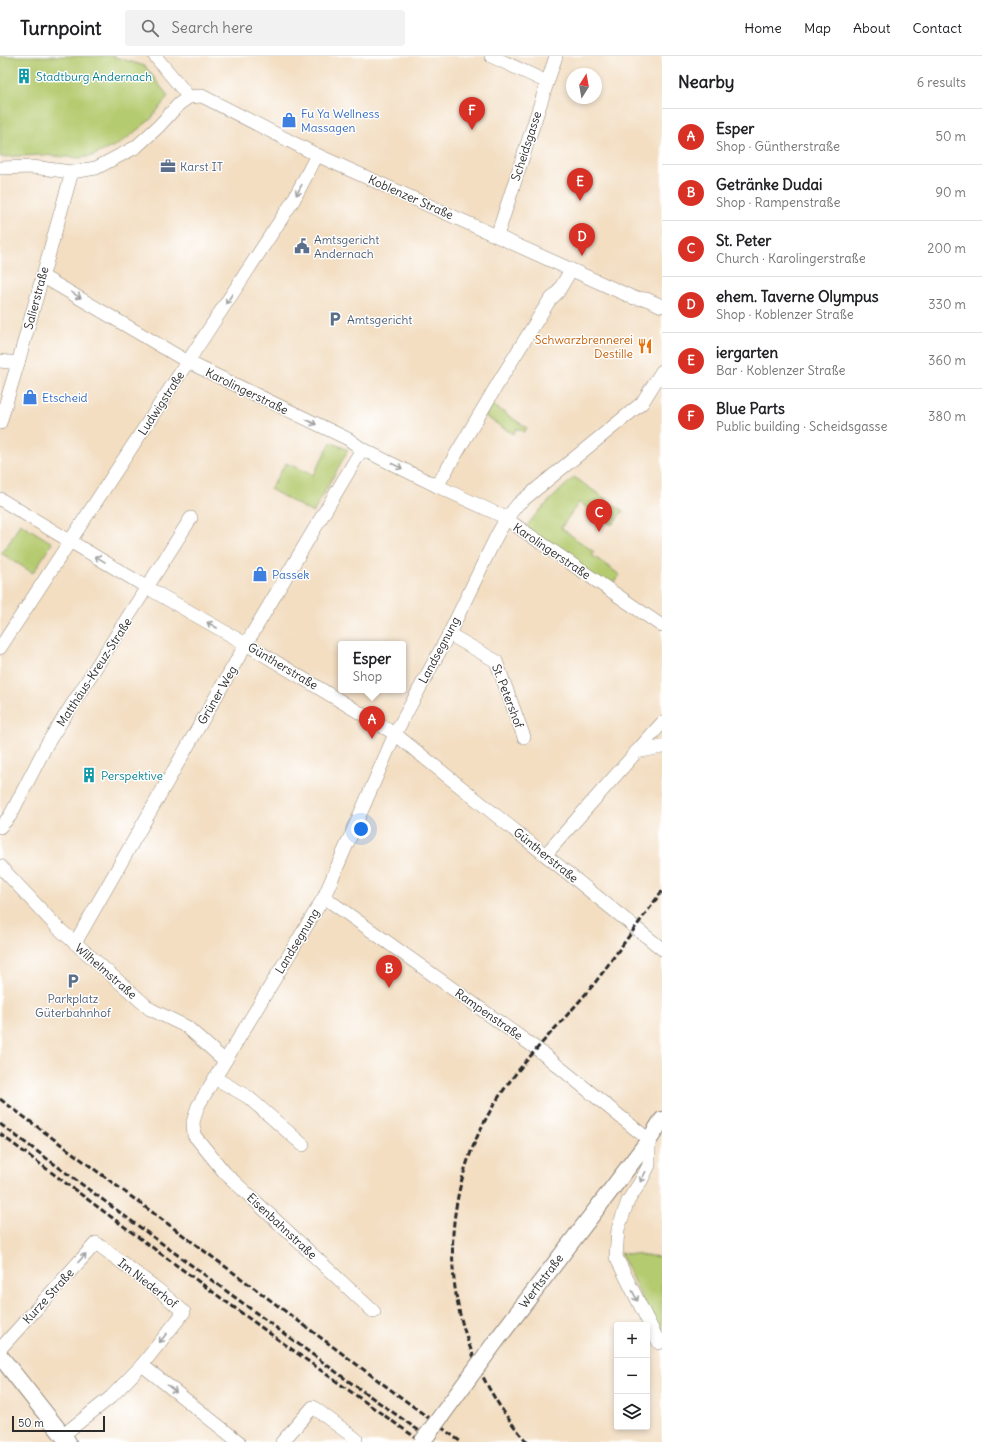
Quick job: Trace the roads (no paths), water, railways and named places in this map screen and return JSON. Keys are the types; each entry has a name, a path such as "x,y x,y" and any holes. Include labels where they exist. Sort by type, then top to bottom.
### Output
{"street":[{"path":"0,168 32,167 72,172 96,168 136,147 159,126 178,104 189,97 155,56"},
{"path":"491,56 547,82"},
{"name":"Scheidsgasse","path":"497,236 556,56"},
{"name":"Koblenzer Straße","path":"189,97 202,96 317,155 634,298 646,299 662,306"},
{"name":"Ludwigstraße","path":"0,648 293,201 317,155"},
{"name":"Salierstraße","path":"0,423 72,172"},
{"path":"437,486 503,375 549,301 558,292 571,270"},
{"name":"Karolingerstraße","path":"42,276 188,362 348,439 362,449 437,486 502,516 662,626"},
{"name":"Koblenzer Straße","path":"634,298 642,306 662,315"},
{"path":"0,361 18,363"},
{"name":"Landsegnung","path":"194,1135 193,1122 198,1106 324,897 394,734 448,634 496,536 506,519 518,504 642,403 662,371"},
{"name":"Grüner Weg","path":"75,943 246,644 362,449"},
{"name":"Güntherstraße","path":"0,499 148,588 246,644 394,734 546,854 662,949"},
{"name":"Matthäus-Kreuz-Straße","path":"0,827 10,816 47,744 192,518"},
{"name":"St. Petershof","path":"448,634 496,661 524,737"},
{"path":"546,854 662,723"},
{"path":"636,752 662,747"},
{"name":"Wilhelmstraße","path":"0,866 57,927 150,1009 187,1027 225,1061"},
{"name":"Rampenstraße","path":"324,897 537,1049 648,1140"},
{"path":"215,1078 248,1097 303,1145"},
{"name":"Werftstraße","path":"422,1442 662,1120"},
{"name":"Eisenbahnstraße","path":"194,1135 225,1173 374,1312"},
{"path":"648,1140 650,1165 642,1181 628,1200 618,1229 616,1257 660,1341"},
{"name":"Kurze Straße","path":"0,1349 96,1243"},
{"name":"Im Niederhof","path":"66,1439 112,1397 142,1365 184,1312 161,1292 96,1243"},
{"path":"0,1356 66,1439"},
{"path":"142,1365 239,1442"},
{"path":"282,1442 313,1407 356,1439"}],"railway":[{"path":"527,1442 500,1406 478,1367 463,1327 455,1285 453,1242 457,1199 469,1157 488,1115 498,1098 522,1066 595,983 662,891"},
{"path":"0,1099 461,1442"},
{"path":"0,1124 347,1380 435,1442"},
{"path":"0,1134 210,1290 422,1442"}],"place":[{"name":"Stadtburg Andernach","path":"24,76"},
{"name":"Fu Ya Wellness Massagen","path":"289,120"},
{"name":"Blue Parts","path":"472,130"},
{"name":"Karst IT","path":"168,166"},
{"name":"iergarten","path":"580,201"},
{"name":"Amtsgericht Andernach","path":"302,246"},
{"name":"ehem. Taverne Olympus","path":"582,256"},
{"name":"Amtsgericht","path":"335,319"},
{"name":"Schwarzbrennerei Destille","path":"645,346"},
{"name":"Etscheid","path":"30,397"},
{"name":"St. Peter","path":"599,532"},
{"name":"Passek","path":"260,574"},
{"name":"Esper","path":"372,739"},
{"name":"Perspektive","path":"89,775"},
{"name":"Parkplatz Güterbahnhof","path":"73,981"},
{"name":"Getränke Dudai","path":"389,988"}]}
